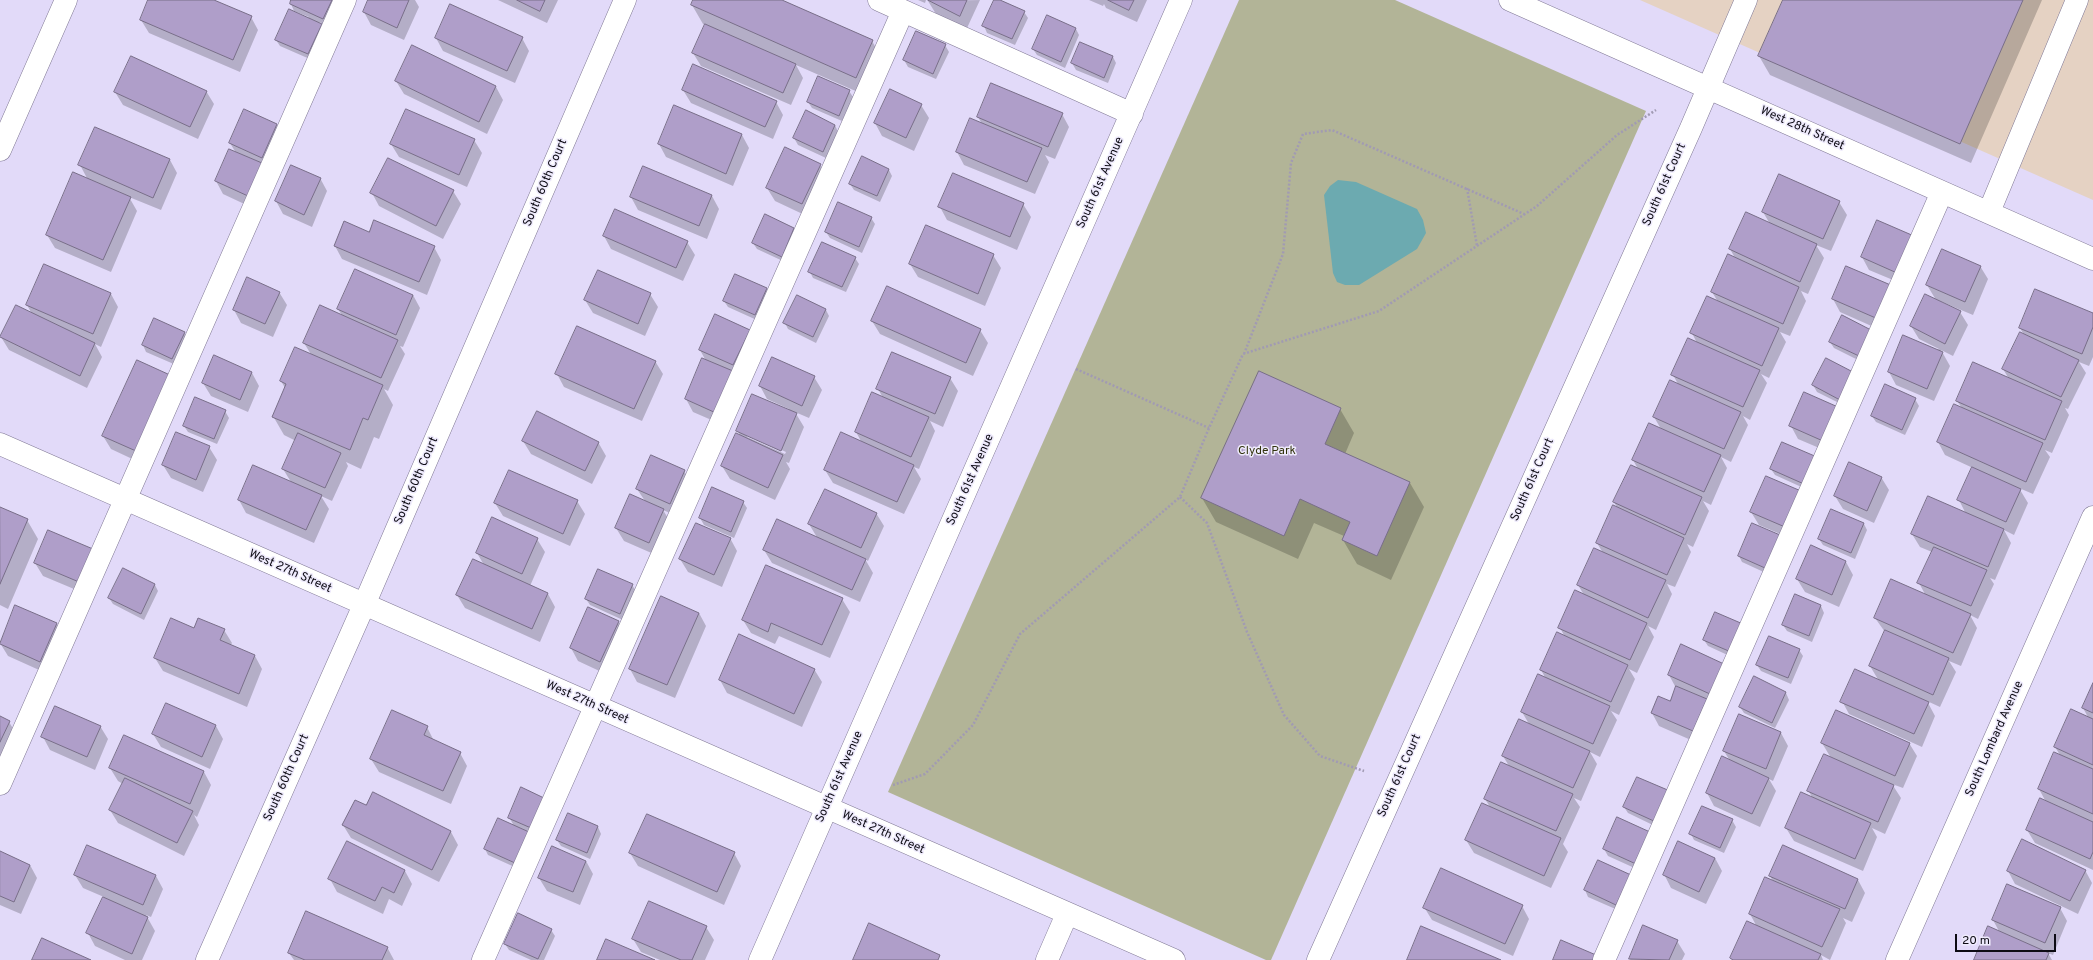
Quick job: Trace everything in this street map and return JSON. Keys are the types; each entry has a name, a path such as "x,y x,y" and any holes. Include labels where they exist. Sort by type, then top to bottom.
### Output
{"street":[{"path":"0,150 66,0"},
{"path":"0,784 345,0"},
{"name":"South 60th Court","path":"207,960 364,605 625,0"},
{"path":"879,0 1132,114"},
{"name":"South 61st Avenue","path":"760,960 1181,0"},
{"name":"South 61st Court","path":"1318,960 1709,88 1746,0"},
{"path":"1989,212 2077,0"},
{"name":"West 28th Street","path":"1515,1 2093,259"},
{"path":"482,960 903,11"},
{"path":"1604,960 1942,192"},
{"name":"West 27th Street","path":"0,444 1174,960"},
{"name":"South Lombard Avenue","path":"1897,960 2093,517"},
{"path":"1047,960 1068,914"}],"path":[{"path":"1243,354 1379,311 1537,206 1616,135 1656,110"},
{"path":"893,785 924,774 973,726 1020,634 1180,498 1209,428 1243,354 1283,254 1291,163 1303,134 1332,130 1524,214"},
{"path":"1467,188 1477,246"},
{"path":"1076,369 1209,428"},
{"path":"1180,498 1207,523 1247,632 1284,715 1320,756 1364,771"}],"shaded area":[{"path":"1640,0 2093,0 2093,200"},
{"path":"1338,180 1356,182 1417,209 1423,220 1426,233 1417,249 1359,285 1345,285 1337,282 1333,273 1324,195 1330,186"}],"green space":[{"name":"Clyde Park","path":"1239,0 1395,0 1646,111 1271,960 1266,960 888,792"}],"building":[{"path":"148,0 214,0 252,16 233,60 140,20"},
{"path":"291,0 332,0 323,19 290,4"},
{"path":"368,0 409,0 397,28 363,12"},
{"path":"517,0 545,0 540,11"},
{"path":"693,0 782,0 873,40 856,78 691,5"},
{"path":"928,0 967,0 960,16"},
{"path":"994,0 1000,0 1025,11 1012,39 982,26"},
{"path":"1108,0 1134,0 1129,10"},
{"path":"1783,0 2023,0 1960,144 1758,56"},
{"path":"450,4 523,37 507,71 435,38"},
{"path":"289,9 322,24 308,54 275,40"},
{"path":"1047,15 1076,28 1061,62 1032,49"},
{"path":"705,24 796,64 783,93 692,53"},
{"path":"916,31 946,44 933,74 903,60"},
{"path":"1080,42 1113,56 1104,78 1071,63"},
{"path":"412,45 496,86 479,122 395,81"},
{"path":"131,56 207,91 190,127 114,92"},
{"path":"693,64 777,101 765,127 682,90"},
{"path":"818,76 850,90 839,116 807,102"},
{"path":"991,83 1063,113 1048,147 977,117"},
{"path":"890,89 922,104 906,138 874,123"},
{"path":"674,105 742,134 726,174 658,144"},
{"path":"244,109 277,124 262,158 229,143"},
{"path":"406,109 475,139 459,175 390,144"},
{"path":"806,110 835,125 823,152 793,138"},
{"path":"970,118 1042,148 1027,182 956,152"},
{"path":"95,127 170,159 153,198 78,165"},
{"path":"785,147 821,164 802,204 766,188"},
{"path":"229,149 262,163 248,196 215,181"},
{"path":"862,156 889,169 877,196 849,184"},
{"path":"388,158 454,190 436,226 370,193"},
{"path":"291,165 321,178 304,215 275,201"},
{"path":"643,166 712,195 699,226 630,197"},
{"path":"73,172 131,197 103,260 46,235"},
{"path":"953,173 1024,203 1010,237 938,207"},
{"path":"1779,174 1840,201 1823,239 1762,212"},
{"path":"838,202 872,217 859,247 825,232"},
{"path":"615,209 688,241 676,268 603,236"},
{"path":"1746,212 1817,244 1800,282 1729,249"},
{"path":"765,214 794,228 782,257 752,243"},
{"path":"374,220 435,246 419,282 334,246 344,221 369,232"},
{"path":"1877,220 1914,236 1897,273 1861,257"},
{"path":"926,225 994,254 978,294 909,264"},
{"path":"822,242 856,257 842,287 808,272"},
{"path":"1942,249 1981,266 1965,302 1926,285"},
{"path":"1728,254 1799,287 1783,324 1711,292"},
{"path":"44,264 111,293 93,334 26,305"},
{"path":"1846,266 1893,286 1878,319 1832,299"},
{"path":"355,269 413,295 396,335 337,309"},
{"path":"598,270 651,293 638,324 584,300"},
{"path":"735,274 767,288 755,315 723,301"},
{"path":"247,277 280,292 265,324 233,310"},
{"path":"887,286 981,329 966,363 871,321"},
{"path":"2035,289 2093,313 2093,327 2082,354 2019,328"},
{"path":"1925,294 1961,311 1945,344 1910,326"},
{"path":"797,295 826,309 813,337 783,323"},
{"path":"1707,296 1779,328 1762,366 1690,333"},
{"path":"16,305 95,343 80,376 0,337"},
{"path":"320,305 398,340 381,378 303,343"},
{"path":"715,314 750,330 733,365 699,350"},
{"path":"1842,315 1871,330 1859,356 1829,342"},
{"path":"154,318 185,332 172,359 142,345"},
{"path":"577,326 656,361 634,409 555,374"},
{"path":"2020,332 2079,360 2061,397 2002,369"},
{"path":"1903,335 1943,352 1927,389 1888,372"},
{"path":"1688,338 1760,370 1743,407 1671,375"},
{"path":"295,347 383,385 368,420 363,418 350,450 272,417 286,384 280,381"},
{"path":"892,352 951,377 935,414 876,389"},
{"path":"214,355 252,372 240,400 202,383"},
{"path":"772,357 815,376 802,406 759,386"},
{"path":"702,358 733,371 716,413 685,399"},
{"path":"1826,358 1853,372 1840,400 1812,385"},
{"path":"137,360 170,375 136,451 102,436"},
{"path":"1973,362 2062,401 2045,440 1956,401"},
{"path":"1259,371 1341,408 1325,444 1410,482 1377,556 1342,540 1350,522 1300,499 1284,536 1201,498"},
{"path":"1670,380 1741,412 1724,449 1653,417"},
{"path":"1885,384 1916,398 1902,430 1871,416"},
{"path":"872,392 929,417 911,457 855,432"},
{"path":"1804,392 1838,407 1823,441 1789,426"},
{"path":"752,394 797,413 781,451 736,431"},
{"path":"195,397 226,410 214,439 183,426"},
{"path":"1954,404 2043,443 2026,482 1937,442"},
{"path":"537,411 599,442 585,471 522,441"},
{"path":"1649,423 1721,455 1704,492 1632,460"},
{"path":"176,432 210,446 196,480 162,465"},
{"path":"841,432 914,465 897,502 824,470"},
{"path":"298,433 341,453 325,488 282,469"},
{"path":"736,433 783,455 768,488 721,466"},
{"path":"1782,442 1817,457 1804,484 1770,469"},
{"path":"651,455 685,470 670,504 636,489"},
{"path":"1849,462 1882,477 1867,511 1834,496"},
{"path":"253,465 322,495 306,530 238,500"},
{"path":"1631,465 1702,497 1685,535 1613,502"},
{"path":"1972,467 2021,489 2006,522 1957,500"},
{"path":"509,470 578,500 563,534 494,503"},
{"path":"1766,476 1801,491 1785,527 1750,512"},
{"path":"712,487 744,501 731,532 699,518"},
{"path":"825,489 877,513 861,548 808,524"},
{"path":"630,494 664,509 649,543 615,528"},
{"path":"1928,496 2004,529 1988,567 1911,534"},
{"path":"1613,505 1684,538 1667,575 1596,543"},
{"path":"0,507 28,519 0,584"},
{"path":"1831,509 1864,523 1851,553 1818,539"},
{"path":"492,517 538,538 522,574 476,553"},
{"path":"777,519 866,559 852,590 763,550"},
{"path":"696,523 731,538 714,575 679,559"},
{"path":"1752,523 1780,535 1765,568 1738,556"},
{"path":"48,530 93,549 79,582 34,563"},
{"path":"1811,545 1846,561 1832,595 1796,579"},
{"path":"1934,547 1987,570 1971,606 1917,583"},
{"path":"1594,548 1666,580 1648,618 1577,585"},
{"path":"473,559 548,593 532,629 456,595"},
{"path":"766,565 843,598 822,645 771,623 768,632 742,620"},
{"path":"123,568 155,584 141,614 108,598"},
{"path":"598,569 633,584 620,614 585,599"},
{"path":"1891,579 1971,614 1953,653 1874,618"},
{"path":"1575,590 1647,623 1630,660 1558,628"},
{"path":"1795,594 1821,605 1809,636 1782,625"},
{"path":"661,596 699,613 667,685 629,669"},
{"path":"15,605 57,623 40,662 0,644"},
{"path":"588,607 619,621 600,662 570,648"},
{"path":"1715,612 1743,624 1731,652 1703,640"},
{"path":"171,618 194,628 198,618 225,629 220,640 255,655 239,694 154,658"},
{"path":"1885,630 1949,658 1933,695 1869,666"},
{"path":"1557,632 1628,665 1611,702 1540,670"},
{"path":"739,634 815,669 794,714 719,680"},
{"path":"1769,636 1800,649 1788,678 1756,665"},
{"path":"1681,644 1724,664 1710,694 1668,675"},
{"path":"1855,669 1929,702 1914,734 1840,702"},
{"path":"1538,674 1610,706 1593,744 1521,712"},
{"path":"1754,676 1786,692 1772,723 1739,707"},
{"path":"2093,683 2093,713 2082,708"},
{"path":"1676,686 1707,699 1693,731 1651,713 1658,696 1670,701"},
{"path":"166,703 216,725 202,757 152,734"},
{"path":"55,706 101,726 87,757 41,737"},
{"path":"2071,709 2093,719 2093,765 2054,747"},
{"path":"392,710 428,726 424,735 461,752 443,791 370,759"},
{"path":"1836,710 1910,743 1895,776 1821,743"},
{"path":"1739,714 1781,732 1766,769 1723,751"},
{"path":"0,716 10,721 0,742"},
{"path":"1519,719 1590,751 1573,788 1502,756"},
{"path":"124,735 204,771 190,804 109,768"},
{"path":"2054,752 2093,769 2093,814 2038,789"},
{"path":"1824,754 1894,785 1878,822 1807,791"},
{"path":"1722,756 1769,778 1752,814 1706,793"},
{"path":"1501,762 1573,794 1556,831 1484,799"},
{"path":"1637,777 1670,791 1656,822 1623,807"},
{"path":"125,778 193,811 177,843 109,810"},
{"path":"521,787 544,798 531,828 508,818"},
{"path":"373,792 451,831 432,870 342,825 355,800 366,805"},
{"path":"1801,792 1871,823 1855,859 1785,828"},
{"path":"2040,798 2093,822 2093,852 2090,859 2026,830"},
{"path":"1482,803 1561,838 1544,876 1465,840"},
{"path":"1702,806 1733,819 1720,848 1689,834"},
{"path":"568,813 598,826 587,853 556,840"},
{"path":"647,814 735,852 717,892 629,853"},
{"path":"1617,817 1650,832 1636,864 1603,849"},
{"path":"498,818 529,832 515,863 484,849"},
{"path":"2022,839 2086,870 2070,901 2007,871"},
{"path":"347,841 405,870 394,893 382,887 375,901 328,879"},
{"path":"1678,841 1715,858 1699,892 1663,875"},
{"path":"87,845 156,875 143,905 74,875"},
{"path":"1783,845 1858,879 1845,909 1769,876"},
{"path":"552,846 586,861 573,892 538,878"},
{"path":"0,851 30,865 14,902 0,896"},
{"path":"1598,860 1631,875 1616,905 1584,890"},
{"path":"1441,868 1523,905 1505,944 1423,908"},
{"path":"1765,877 1840,909 1822,947 1749,914"},
{"path":"2007,884 2061,907 2045,943 1992,920"},
{"path":"103,897 148,917 132,954 86,933"},
{"path":"649,901 707,926 692,960 681,960 632,939"},
{"path":"306,911 388,947 382,960 305,960 288,953"},
{"path":"518,913 552,929 538,959 504,944"},
{"path":"1747,921 1821,954 1818,960 1733,960 1730,958"},
{"path":"869,923 940,955 938,960 853,960"},
{"path":"1643,925 1678,940 1669,960 1629,959"},
{"path":"1421,926 1501,960 1407,960"},
{"path":"1988,926 2049,953 2046,960 1974,960"},
{"path":"42,938 91,960 32,960"},
{"path":"606,939 655,960 597,960"},
{"path":"1561,940 1596,955 1594,960 1553,960"}]}
